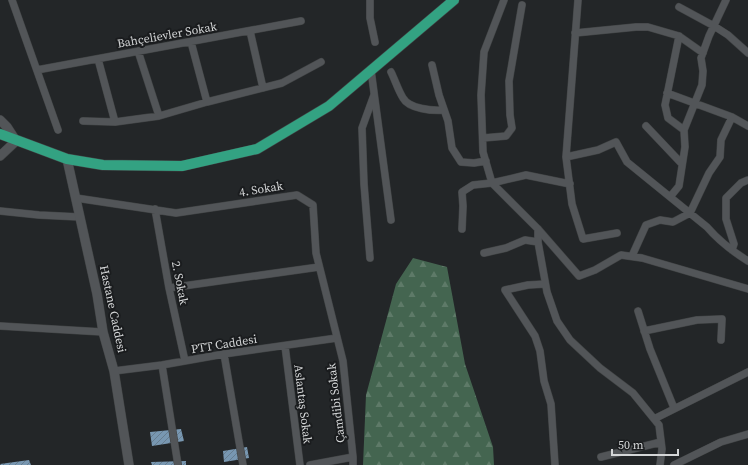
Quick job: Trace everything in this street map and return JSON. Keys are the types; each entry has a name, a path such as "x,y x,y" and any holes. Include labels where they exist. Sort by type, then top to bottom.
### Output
{"main road":[{"path":"0,134 67,159 103,165 182,166 257,149 328,106 454,0"}],"street":[{"path":"12,0 58,130"},
{"path":"370,0 370,18 374,42"},
{"path":"504,0 484,52 481,95 483,152 492,183 538,229 579,276 595,270 621,255 642,258 748,289"},
{"path":"578,0 566,157 572,204 583,238 617,233"},
{"path":"670,197 678,186 685,147 684,130 702,85 703,71 701,58 726,0"},
{"path":"483,138 506,136 512,128 509,81 522,5"},
{"path":"678,6 728,35 748,53"},
{"name":"Bahçelievler Sokak","path":"37,70 301,21"},
{"path":"575,33 648,26 678,36 703,52"},
{"path":"250,31 263,88"},
{"path":"678,36 665,105 668,118 684,130"},
{"path":"191,42 208,102"},
{"path":"138,51 159,116"},
{"path":"98,59 115,122"},
{"path":"83,121 115,122 159,116 282,83 321,62"},
{"path":"432,65 439,95 448,121 452,148 460,162 474,164 486,161"},
{"path":"371,70 391,220"},
{"path":"392,72 403,100 415,107 434,111 444,110"},
{"path":"667,93 732,117 748,126"},
{"path":"370,258 364,184 362,128 374,95"},
{"path":"632,256 646,225 660,220 673,222 690,213 709,173 720,157 721,140 732,117"},
{"path":"0,120 7,127 16,141 0,156"},
{"path":"646,126 682,164"},
{"path":"566,157 598,150 616,142 627,162 707,227 717,239 748,260"},
{"name":"Hastane Caddesi","path":"67,159 97,294 103,332 114,371 129,465"},
{"path":"462,229 462,192 473,185 492,183 526,175 570,184"},
{"path":"732,250 734,244 726,218 726,198 741,183 748,180"},
{"name":"4. Sokak","path":"76,198 176,213 297,195 313,205 316,253 337,338"},
{"name":"2. Sokak","path":"155,209 169,288 185,361"},
{"path":"0,211 80,217"},
{"path":"538,229 538,242 545,284 557,321 570,340 600,368 633,393 659,425 662,449 660,465"},
{"path":"484,253 506,248 525,240 538,242"},
{"path":"169,288 319,267"},
{"path":"545,284 528,285 505,290 535,336 540,351 544,381 551,404 555,465"},
{"path":"638,311 644,331 674,408"},
{"path":"644,331 697,320 722,319 721,340"},
{"path":"0,326 103,332"},
{"name":"PTT Caddesi","path":"114,371 337,338"},
{"name":"Çamdibi Sokak","path":"337,338 343,361 353,465"},
{"name":"Aslantaş Sokak","path":"285,346 300,465"},
{"path":"224,354 243,465"},
{"path":"162,365 178,465"},
{"path":"654,419 748,372"},
{"path":"674,465 721,442 748,434"},
{"path":"600,457 661,442"},
{"path":"310,465 353,457"}],"green space":[{"path":"413,258 447,267 465,364 493,447 494,465 363,465 366,395 396,284"}],"building":[{"path":"181,429 184,441 152,446 150,432"},
{"path":"247,447 249,458 224,462 223,451"},
{"path":"29,460 31,465 0,464"},
{"path":"186,461 186,465 152,465 151,462"}]}
